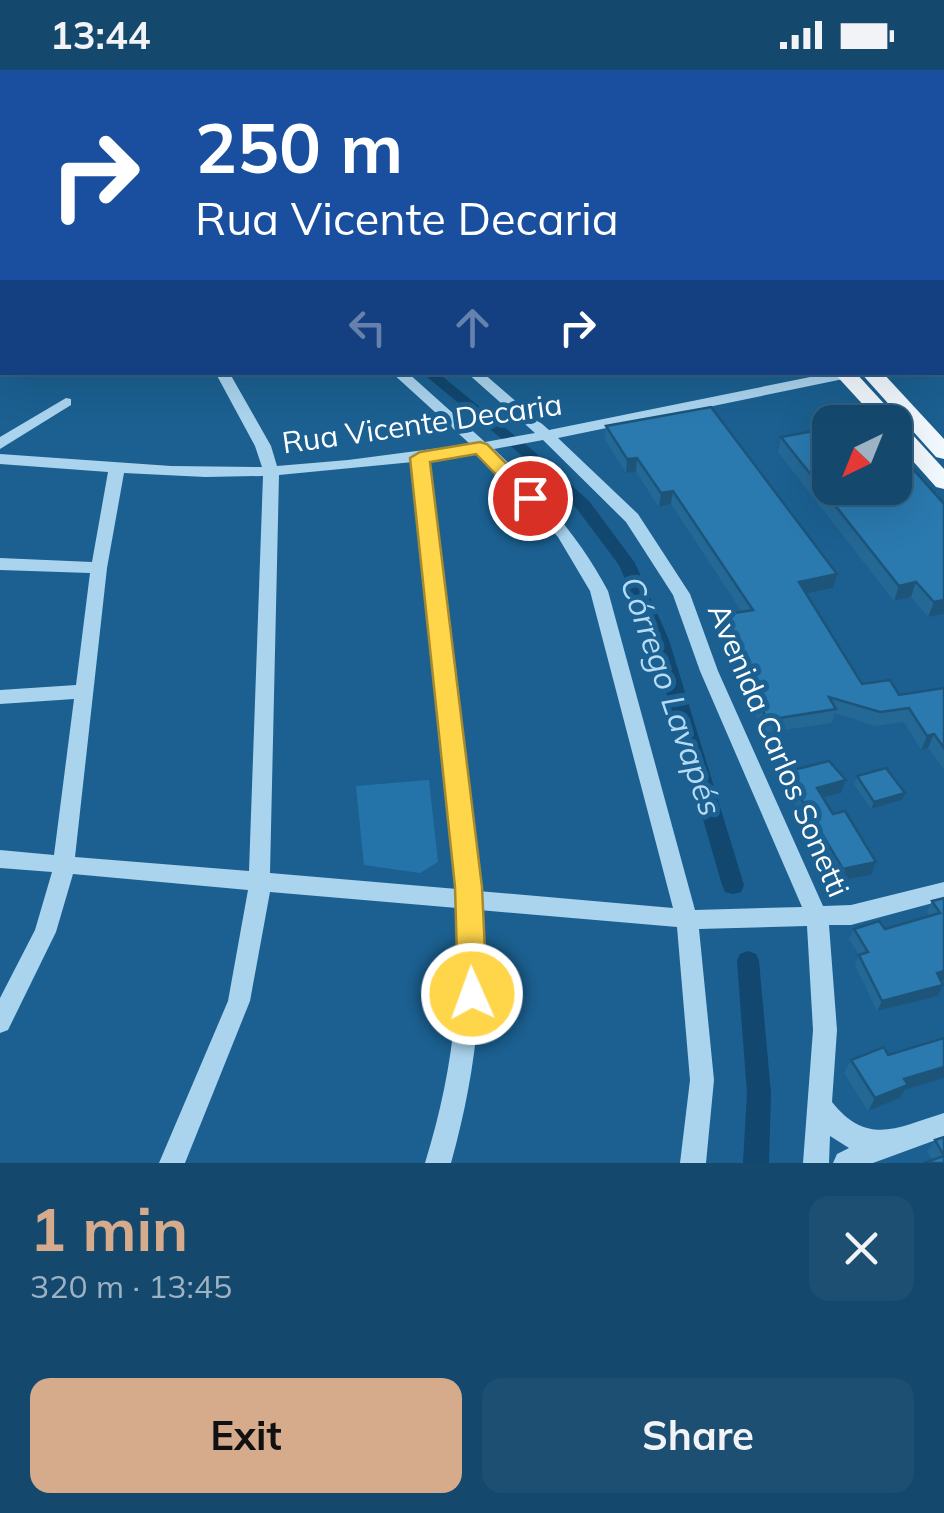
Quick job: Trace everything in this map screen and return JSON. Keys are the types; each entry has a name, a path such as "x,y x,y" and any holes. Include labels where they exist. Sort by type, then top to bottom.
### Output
{"main road":[{"path":"851,375 876,405"},
{"path":"873,375 944,452"},
{"path":"912,447 944,482"}],"street":[{"path":"172,1163 239,1001 260,880 272,472 263,446 224,375"},
{"path":"401,375 488,447 575,546 599,591 696,920 702,1080 693,1163"},
{"name":"Avenida Carlos Sonetti","path":"476,375 542,437 574,460 632,518 681,594 709,671 818,919 825,1030 816,1163"},
{"name":"Rua Vicente Decaria","path":"0,459 272,472 488,447 840,375"},
{"path":"430,400 458,440 456,446 431,456 470,902 472,994 460,1090 438,1163"},
{"path":"0,444 66,402"},
{"path":"574,460 569,444 584,429"},
{"path":"226,472 263,446"},
{"path":"0,1022 45,932 65,866 99,568 116,466"},
{"path":"0,564 99,568"},
{"path":"0,697 84,691"},
{"path":"0,860 696,920 851,916 944,891"},
{"path":"822,1108 846,1134 868,1144 887,1143"},
{"path":"846,1163 887,1143 944,1125"}],"shaded area":[{"path":"429,780 438,862 420,873 364,865 356,786"}],"building":[{"path":"711,407 837,574 799,582 862,684 890,680 899,695 944,688 944,748 934,734 927,736 909,708 880,712 829,697 836,709 767,720 751,684 758,683 722,615 753,610 673,491 661,493 637,458 627,459 606,426"},
{"path":"812,431 812,476 781,437"},
{"path":"912,468 944,504 944,600 934,602 916,582 899,586 835,505 912,505"},
{"path":"829,761 846,780 817,788 833,814 845,811 876,862 843,869 785,772"},
{"path":"886,768 905,793 874,802 857,776"},
{"path":"944,898 944,971 937,973 943,985 882,1001 859,955 868,952 854,929 879,921 885,929 940,913 932,901"},
{"path":"944,1038 944,1067 904,1079 908,1085 875,1098 851,1060 884,1047 888,1055"},
{"path":"944,1137 944,1156 935,1140"},
{"path":"944,1156 944,1163 924,1163"}],"waterway":[{"name":"Córrego Lavapés","path":"432,375 525,451 583,505 627,563 660,640 733,885"},
{"name":"Córrego Lavapés","path":"748,961 759,1093 756,1163"}],"route":[{"path":"472,994 468,887 420,458 480,448 530,498"}]}
